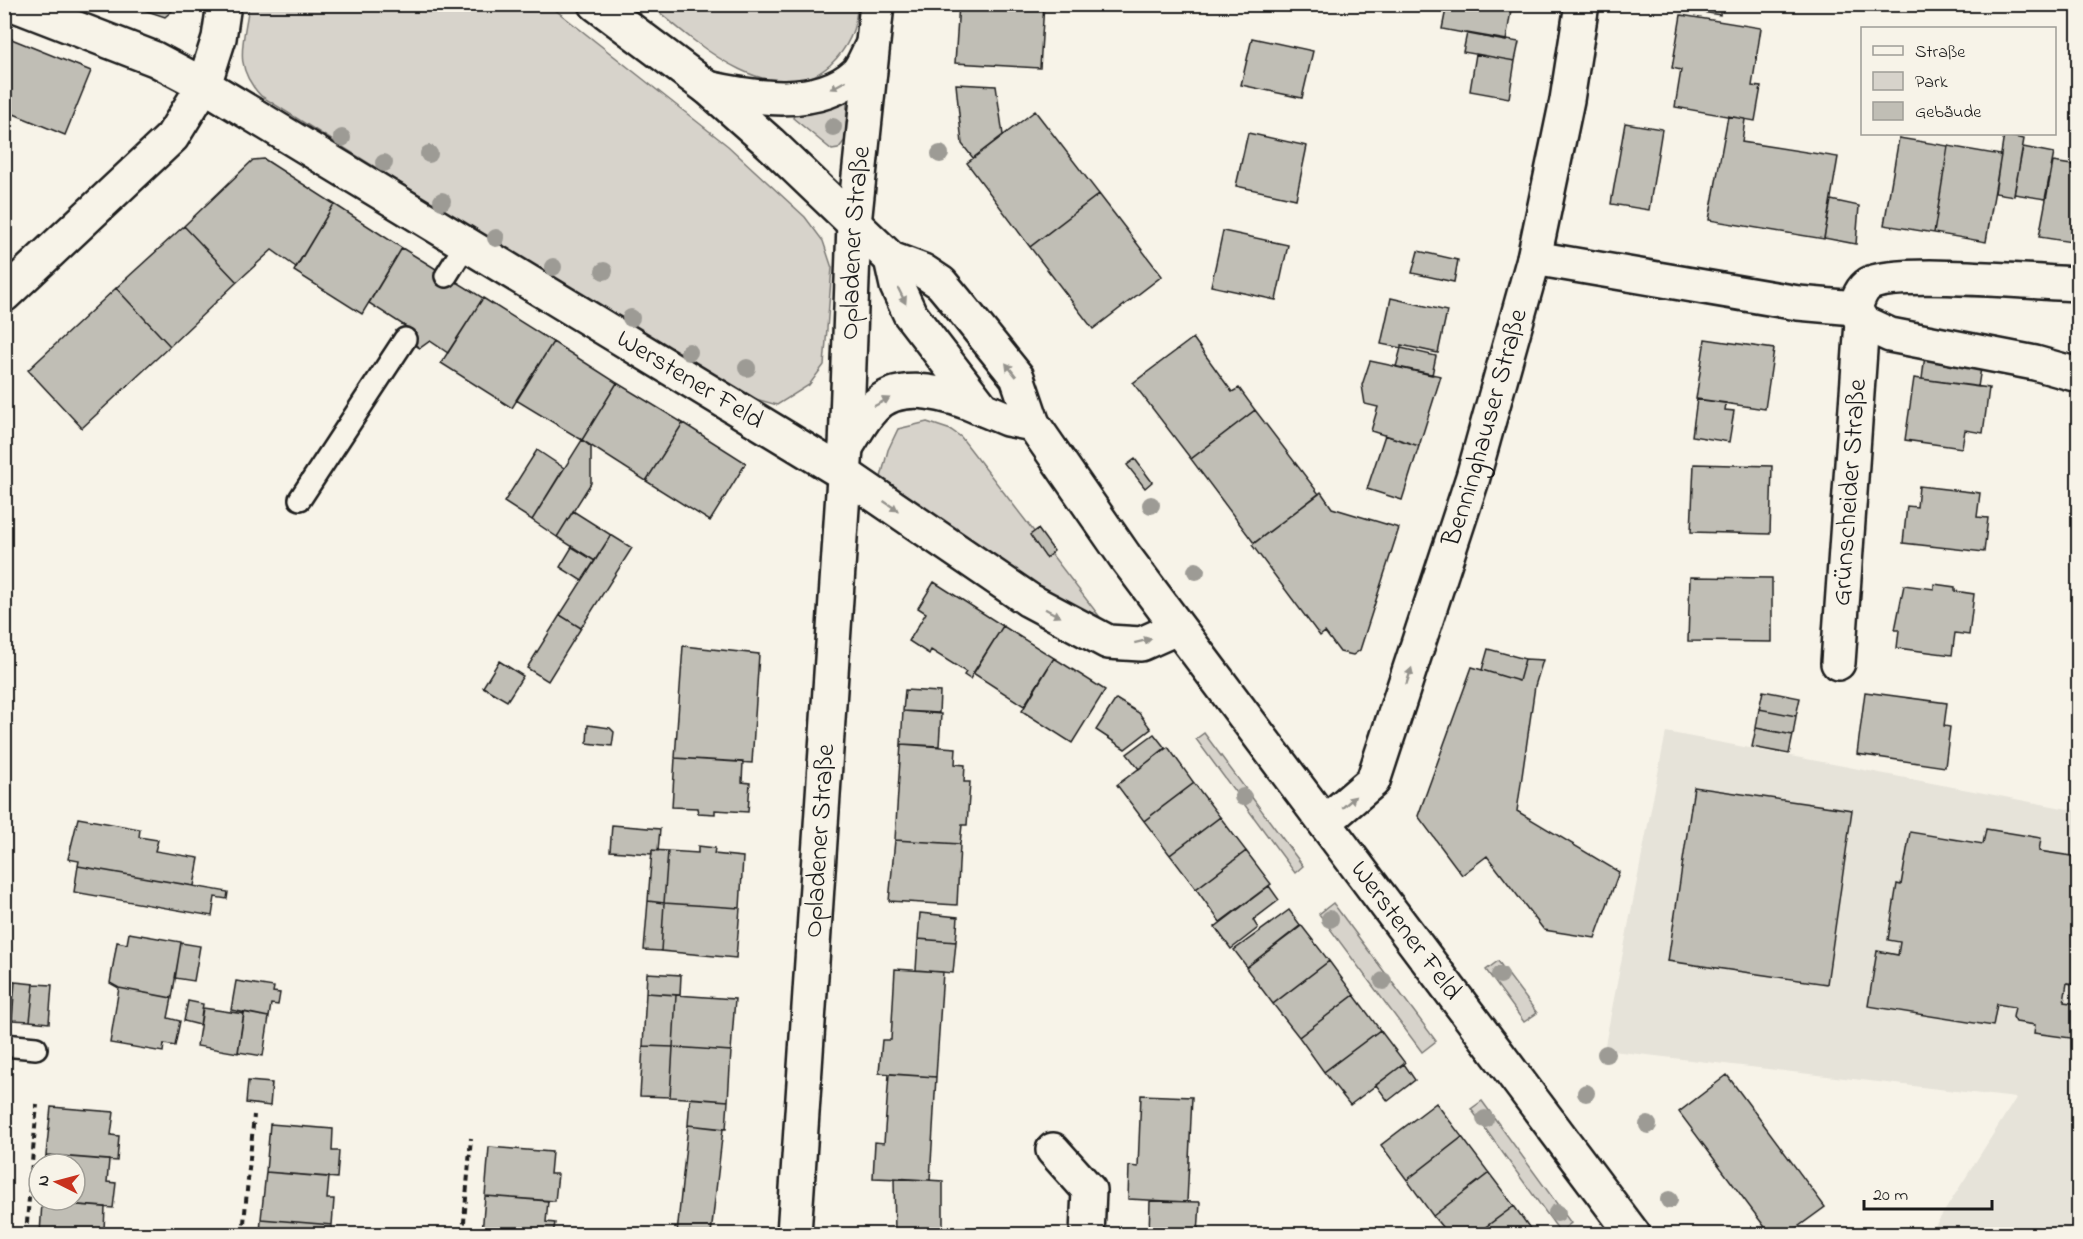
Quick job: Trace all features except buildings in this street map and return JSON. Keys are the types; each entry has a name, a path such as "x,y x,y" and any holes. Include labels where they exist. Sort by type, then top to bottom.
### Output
{"street":[{"name":"Werstener Feld","path":"13,4 155,58 204,85 466,244 844,460 1029,600 1108,642 1142,644 1177,628"},
{"path":"4,295 172,137 204,85 219,38 224,4"},
{"name":"Werstener Feld","path":"596,4 708,88 891,259 923,271 941,283 1017,377 1033,423 1177,628 1633,1234"},
{"name":"Opladener Straße","path":"794,1234 844,460 854,224 877,4"},
{"name":"Benninghauser Straße","path":"1325,822 1373,781 1473,477 1534,258 1567,100 1582,4"},
{"name":"Opladener Straße","path":"708,88 774,98 806,95 836,87 857,73 874,42"},
{"path":"1534,258 1859,315 1890,335 2035,363 2079,375"},
{"path":"891,259 897,286 910,314 983,408"},
{"name":"Grünscheider Straße","path":"1838,663 1860,294 1869,284 1898,277 2079,284"},
{"path":"844,460 874,406 895,396 922,392 955,396 1007,419 1033,423"},
{"path":"1053,1150 1089,1191 1087,1234"}],"lane":[{"path":"446,276 466,244"},
{"path":"300,499 405,339"},
{"path":"4,1045 36,1048"}],"path":[{"path":"26,1234 37,1104"},
{"path":"243,1234 254,1115"},
{"path":"462,1234 471,1138"}],"shaded area":[{"path":"1666,732 2078,811 2078,1234 1930,1234 2016,1098 1604,1050"}],"green space":[{"path":"249,5 549,5 728,146 805,217 823,241 832,268 824,365 809,385 777,405 752,398 685,361 261,96 252,85 243,64 243,42"},
{"path":"651,5 857,5 857,14 846,45 830,65 808,78 784,82 760,77 735,67 689,37"},
{"path":"847,99 846,139 838,149 832,150 793,118 794,115 825,111"},
{"path":"927,422 951,430 961,437 1100,617 1097,624 878,489 888,450 898,429"},
{"path":"1204,733 1303,866 1295,873 1196,739"},
{"path":"1333,903 1436,1041 1422,1052 1319,914"},
{"path":"1498,961 1537,1013 1524,1022 1486,970"},
{"path":"1482,1101 1571,1223 1560,1232 1471,1109"}]}
